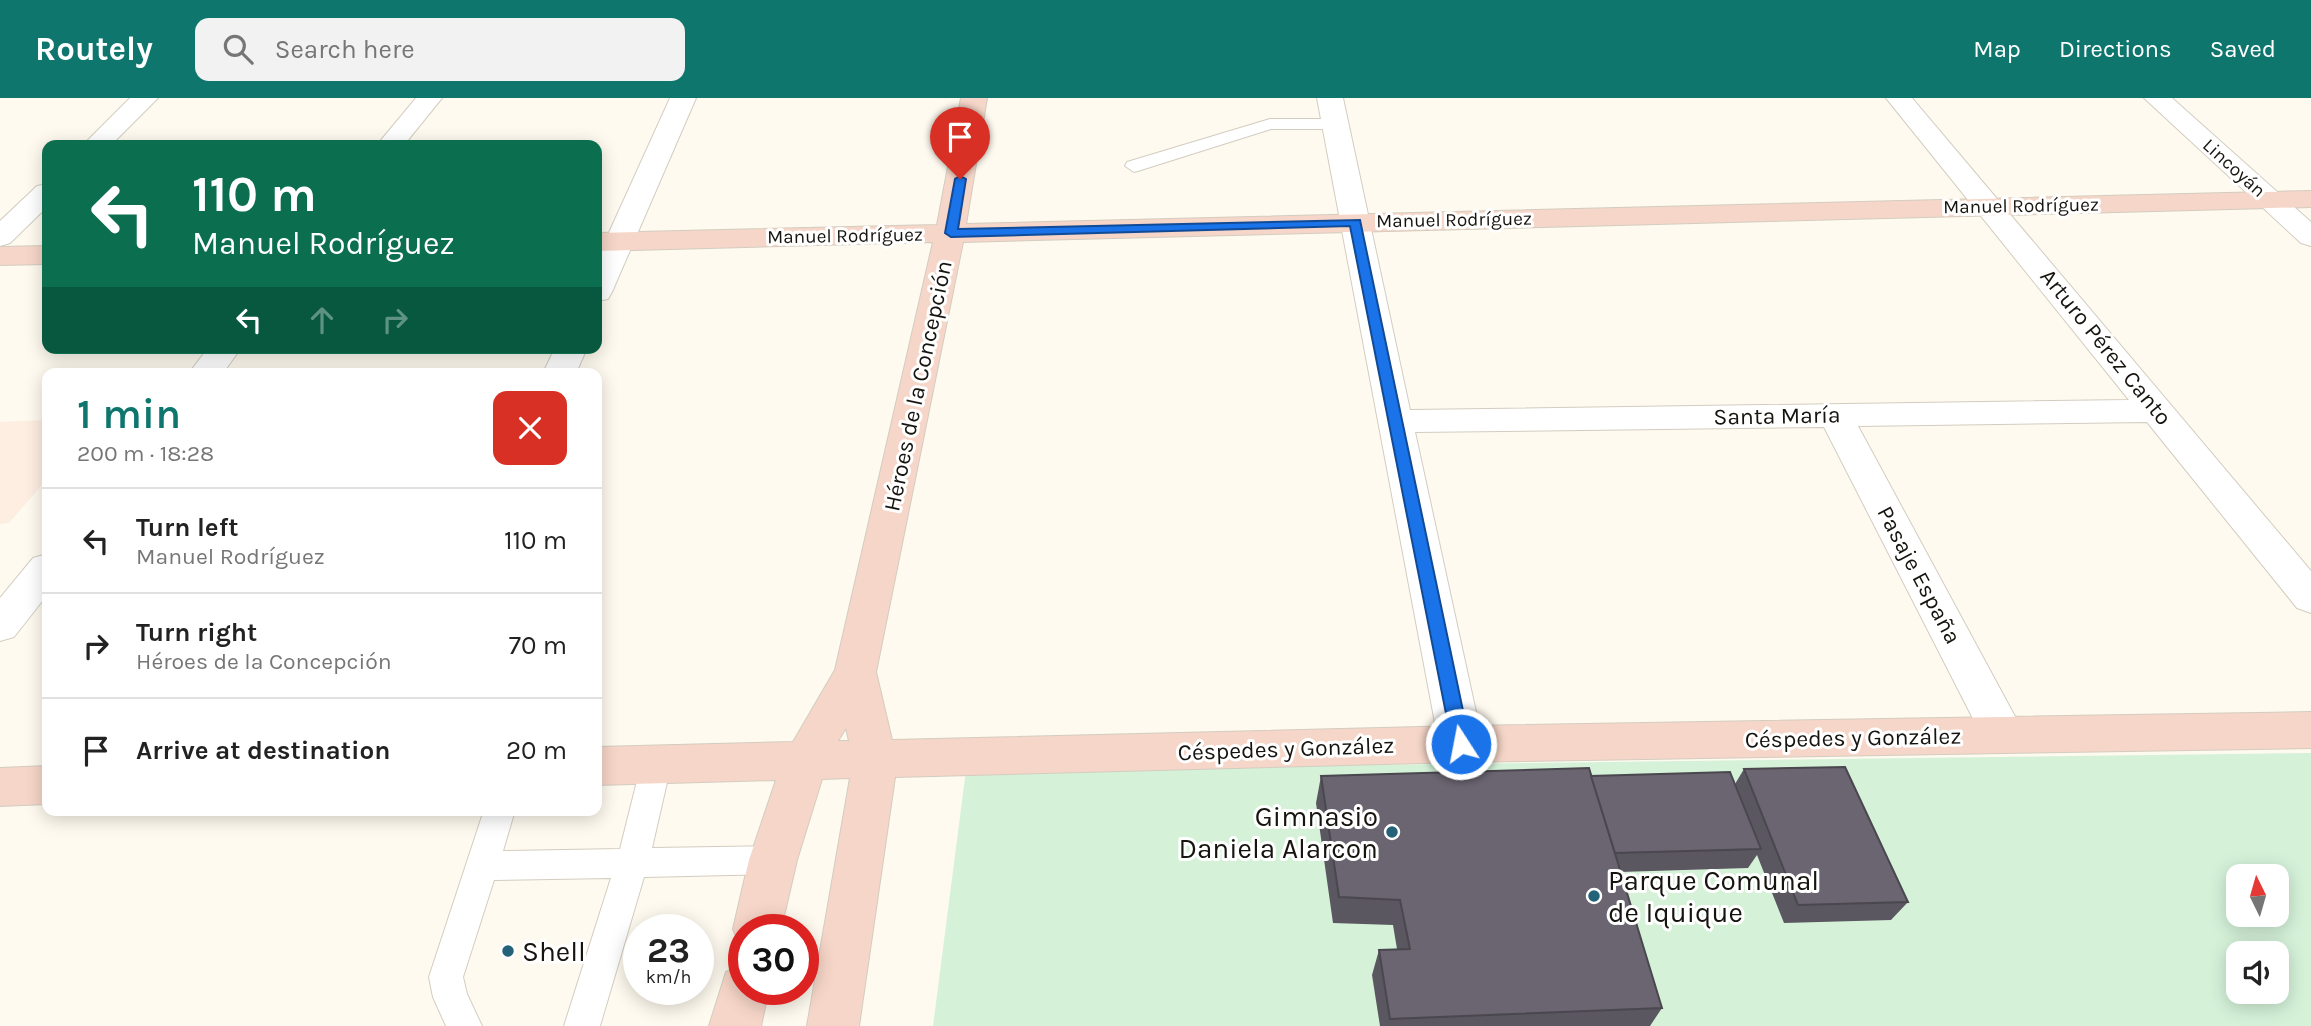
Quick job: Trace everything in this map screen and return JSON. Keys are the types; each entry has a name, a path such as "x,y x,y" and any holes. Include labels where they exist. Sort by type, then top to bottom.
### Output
{"street":[{"path":"101,140 145,98"},
{"path":"394,140 429,98"},
{"path":"602,271 609,241 683,98"},
{"name":"Héroes de la Concepción","path":"760,914 773,860 805,761 855,672 951,233 974,98"},
{"name":"Arturo Pérez Canto","path":"1899,98 2311,598"},
{"name":"Lincoyán","path":"2157,98 2311,237"},
{"path":"1333,111 1461,744"},
{"path":"0,237 42,197"},
{"name":"Manuel Rodríguez","path":"609,241 2311,199"},
{"path":"0,256 42,255"},
{"path":"209,368 220,354"},
{"name":"Santa María","path":"1396,421 2158,411"},
{"name":"Pasaje España","path":"1835,415 2003,735"},
{"path":"0,626 42,574"},
{"name":"Héroes de la Concepción","path":"834,1026 875,761 855,672"},
{"name":"Céspedes y González","path":"602,766 1461,744 2311,730"},
{"path":"0,787 42,785"},
{"path":"735,1026 740,1005"}],"lane":[{"path":"1134,166 1270,124 1333,111"},
{"path":"582,1026 632,863 656,765"},
{"path":"464,1026 450,997 446,977 498,816"},
{"path":"481,866 773,860"}],"shaded area":[{"path":"42,420 42,485 9,523 0,524 0,422"}],"green space":[{"name":"Parque Comunal de Iquique","path":"2311,753 2311,1026 933,1026 966,770"}],"building":[{"path":"1845,767 1908,902 1798,905 1744,769"},
{"path":"1589,768 1662,1008 1390,1019 1379,950 1410,949 1400,900 1339,897 1321,776"},
{"path":"1730,772 1761,849 1615,853 1591,776"}],"place":[{"name":"Gimnasio Daniela Alarcon","path":"1392,832"},
{"name":"Parque Comunal de Iquique","path":"1594,896"},
{"name":"Shell","path":"508,951"}],"route":[{"path":"960,179 951,233 1355,223 1461,744"}]}
